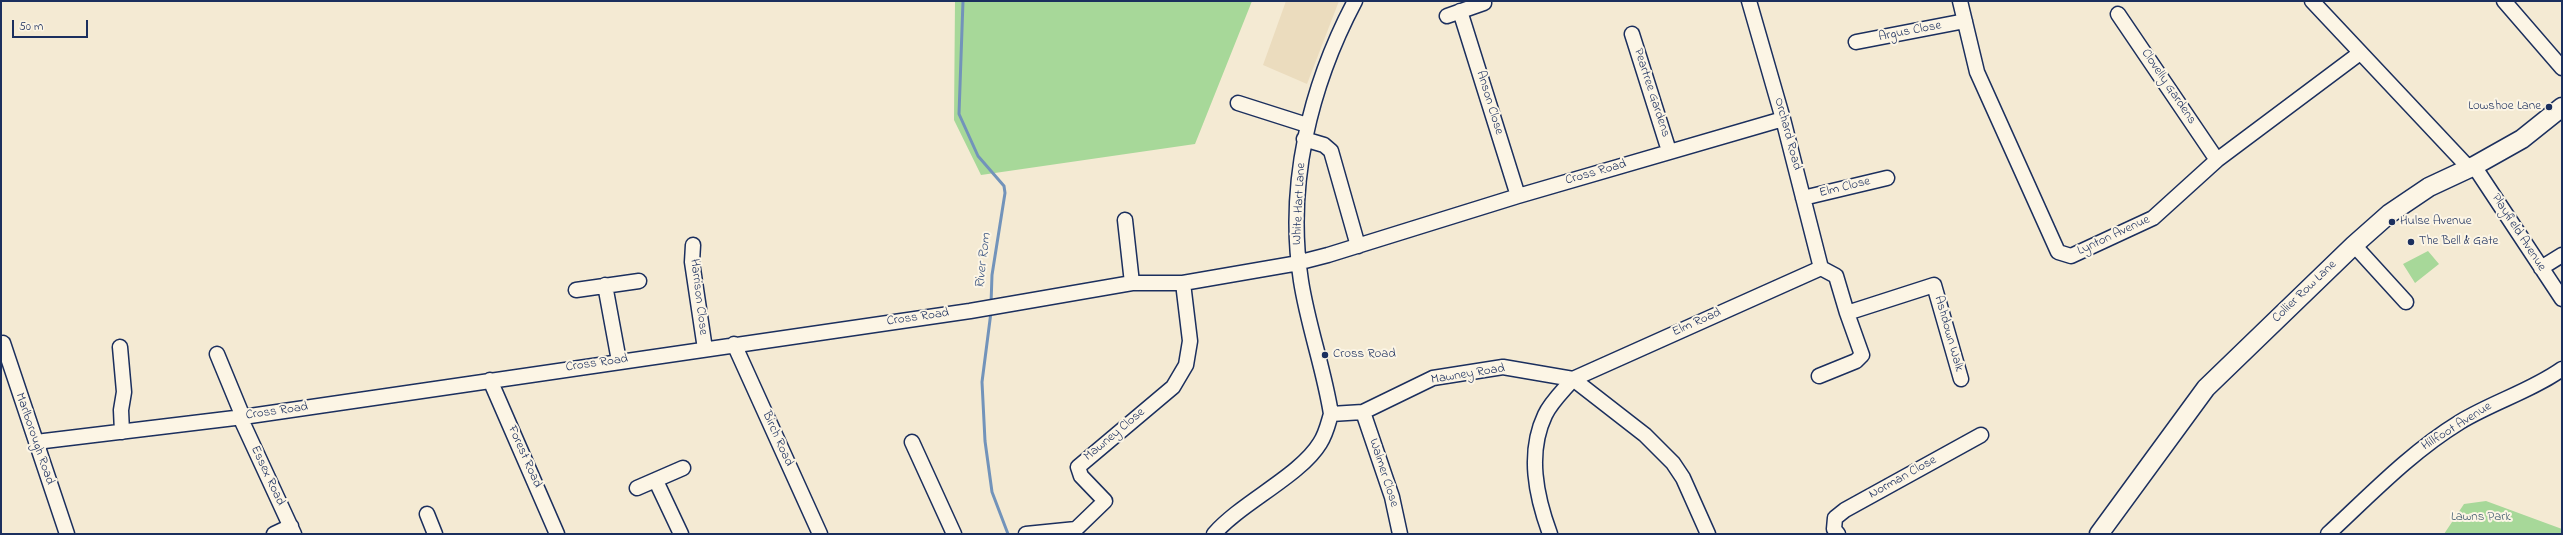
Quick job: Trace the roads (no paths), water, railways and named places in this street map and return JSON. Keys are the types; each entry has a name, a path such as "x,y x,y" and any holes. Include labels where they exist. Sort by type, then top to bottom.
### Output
{"main road":[{"name":"Collier Row Lane","path":"2099,534 2206,388 2354,245 2389,214 2415,196 2522,140 2562,107"}],"street":[{"name":"White Hart Lane","path":"1331,414 1305,304 1298,263 1296,229 1304,139 1307,125 1338,34 1356,1"},
{"name":"Orchard Road","path":"1749,1 1784,119 1821,268"},
{"name":"Lynton Avenue","path":"1960,1 1977,72 2058,252 2062,255 2071,256 2153,218 2217,160 2360,53"},
{"path":"2312,1 2360,53 2471,167"},
{"path":"2504,1 2562,68"},
{"name":"Anson Close","path":"1484,3 1453,13 1518,196"},
{"name":"Clovelly Gardens","path":"2118,14 2217,160"},
{"name":"Argus Close","path":"1856,42 1965,22"},
{"name":"Peartree Gardens","path":"1632,34 1669,151"},
{"path":"1238,103 1307,125"},
{"name":"Cross Road","path":"36,442 242,417 734,344 1004,306 1132,283 1183,283 1298,263 1669,151 1784,119"},
{"path":"1304,139 1324,145 1331,151 1358,246"},
{"name":"Playfield Avenue","path":"2471,167 2562,300"},
{"name":"Elm Close","path":"1803,198 1886,178"},
{"path":"1125,220 1132,283"},
{"name":"Harrison Close","path":"693,245 692,262 705,349"},
{"path":"2354,245 2406,302"},
{"path":"2541,268 2562,255"},
{"path":"1819,376 1856,361 1862,355 1836,276 1821,268"},
{"name":"Elm Road","path":"1573,379 1821,268"},
{"path":"576,290 639,281"},
{"name":"Mawney Close","path":"1026,534 1076,529 1105,501 1081,476 1078,467 1173,387 1186,365 1190,341 1183,283"},
{"path":"605,285 619,361"},
{"name":"Ashdown Walk","path":"1847,313 1934,285 1961,379"},
{"name":"Marlborough Road","path":"2,343 67,534"},
{"name":"Birch Road","path":"734,344 820,534"},
{"path":"120,347 124,392 121,410 122,432"},
{"name":"Essex Road","path":"217,354 242,417 292,530"},
{"name":"Mawney Road","path":"1331,414 1362,412 1433,378 1487,369 1502,367 1573,379 1645,435 1673,463 1683,478 1708,534"},
{"name":"Hillfoot Avenue","path":"2328,534 2428,443 2461,421 2511,394 2544,382 2562,369"},
{"path":"1550,534 1541,510 1535,472 1535,440 1545,414 1573,379"},
{"name":"Forest Road","path":"490,380 557,534"},
{"name":"Walmer Close","path":"1362,412 1392,497 1400,534"},
{"path":"1214,534 1226,520 1309,456 1325,433 1331,414"},
{"name":"Norman Close","path":"1836,531 1835,518 1845,510 1981,435"},
{"path":"912,442 954,534"},
{"path":"637,488 683,468"},
{"path":"656,481 681,534"},
{"path":"427,514 435,534"},
{"path":"274,534 292,530"}],"waterway":[{"name":"River Rom","path":"963,1 959,114 978,156 1004,186 1005,193 992,275 991,304"},
{"name":"River Rom","path":"991,312 982,382 985,441 992,492 1008,534"}],"place":[{"name":"Lowshoe Lane","path":"2549,107"},
{"name":"Hulse Avenue","path":"2392,222"},
{"name":"The Bell & Gate","path":"2411,242"},
{"name":"Cross Road","path":"1325,355"}],"park label":[{"name":"Lawns Park","path":"2481,518"}]}
